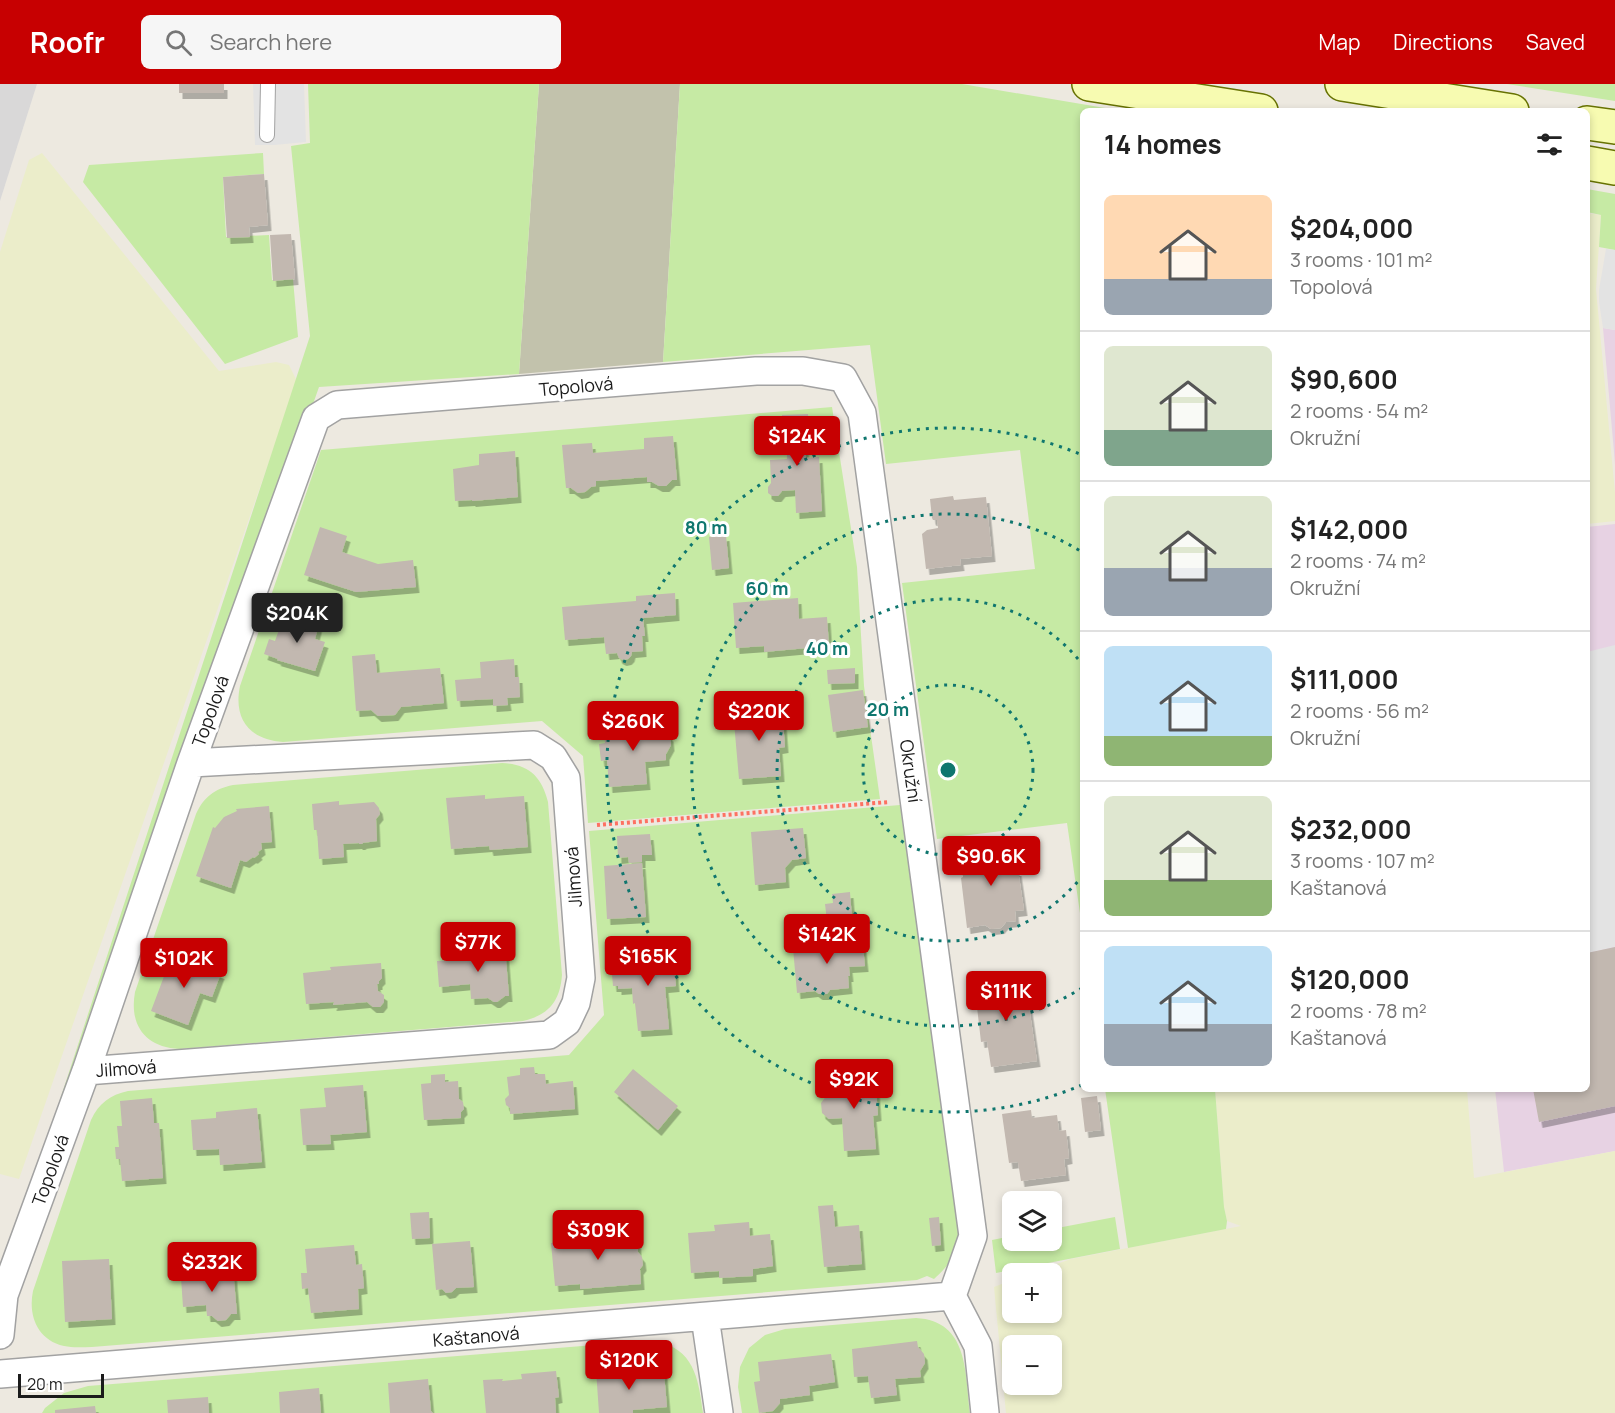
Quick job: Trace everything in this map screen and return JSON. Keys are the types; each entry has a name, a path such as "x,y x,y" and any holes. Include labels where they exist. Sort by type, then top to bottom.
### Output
{"main road":[{"path":"1089,84 1242,108"},
{"path":"1342,84 1493,108"},
{"path":"1590,123 1615,127"},
{"path":"1590,164 1615,168"}],"street":[{"name":"Topolová","path":"0,1335 4,1295 86,1071 191,763 316,418 337,405 756,371 803,371"},
{"name":"Okružní","path":"803,371 843,378 862,413 973,1236 952,1296"},
{"name":"Jilmová","path":"86,1071 549,1035 567,1022 576,1003 581,978 566,778 553,757 534,745 191,763"},
{"name":"Kaštanová","path":"0,1374 952,1296"},
{"path":"952,1296 978,1346 985,1413"},
{"path":"705,1317 719,1413"}],"lane":[{"path":"267,135 268,84"}],"path":[{"path":"570,828 915,800"}],"shaded area":[{"path":"0,84 37,84 0,201"},
{"path":"253,84 304,84 306,142 255,145"},
{"path":"539,84 680,84 663,362 519,374"},
{"path":"42,153 219,371 276,362 289,365 297,381 19,1179 0,1174 0,252 29,160"},
{"path":"1590,213 1601,215 1596,289 1615,493 1615,521 1590,524"},
{"path":"1606,249 1615,250 1615,330 1603,328 1599,302"},
{"path":"1603,328 1615,330 1615,465 1614,452"},
{"path":"1615,524 1615,1151 1504,1172 1495,1092 1590,1092 1590,527"},
{"path":"1615,645 1615,947 1590,952 1590,651"},
{"path":"1215,1092 1467,1092 1474,1178 1615,1151 1615,1413 1006,1413 1004,1395 1062,1395 1062,1335 1002,1335 1002,1371 994,1287 1002,1284 1002,1323 1062,1323 1062,1263 1060,1263 1241,1226 1227,1221 1224,1207"}],"green space":[{"path":"308,84 539,84 519,374 319,387 21,1233 17,1231 310,336 291,146 310,143"},
{"path":"680,84 962,84 1105,108 1080,108 1080,913 1067,823 937,839 902,583 1035,569 1020,450 886,464 870,345 663,362"},
{"path":"1507,84 1615,84 1615,101"},
{"path":"263,153 264,174 223,177 226,237 269,235 272,280 293,279 298,337 225,364 83,182 89,165"},
{"path":"1590,190 1615,194 1615,250 1599,247 1601,215 1590,213"},
{"path":"832,407 857,567 864,686 880,799 588,823 583,756 542,721 283,742 261,737 246,726 239,708 240,686 321,450"},
{"path":"502,763 520,766 533,774 542,786 548,802 562,975 556,999 546,1011 523,1021 179,1049 157,1044 142,1032 135,1015 135,992 196,814 210,795 233,785"},
{"path":"900,805 959,1229 953,1257 934,1279 927,1276 917,1280 92,1347 67,1347 55,1343 47,1338 36,1325 32,1309 33,1291 91,1120 101,1104 110,1097 128,1091 569,1055 604,1015 589,831"},
{"path":"1105,1092 1215,1092 1226,1229 1128,1248"},
{"path":"1115,1217 1120,1249 1048,1263 1002,1263 1002,1272 996,1273 992,1240 1002,1238 1002,1251 1062,1251 1062,1227"},
{"path":"916,1318 933,1321 946,1328 955,1339 965,1366 970,1413 742,1413 738,1387 740,1367 749,1348 765,1335 785,1329"},
{"path":"644,1341 661,1342 683,1354 694,1371 703,1413 42,1413 64,1393 88,1386"}],"building":[{"path":"179,84 224,84 224,93 179,93"},
{"path":"264,174 268,225 249,227 250,237 227,238 223,177"},
{"path":"291,234 295,279 273,281 270,235"},
{"path":"808,414 810,445 805,445 806,458 819,457 822,511 796,513 795,490 782,491 778,496 768,493 771,483 770,460 787,459 782,415"},
{"path":"673,436 677,480 672,480 666,486 647,482 647,477 596,481 596,486 578,493 571,488 566,488 562,445 592,443 593,453 644,449 644,438"},
{"path":"515,451 518,497 455,501 453,469 479,465 479,454"},
{"path":"953,496 954,500 986,497 992,556 960,559 961,565 926,569 922,534 927,530 938,528 937,520 932,518 930,499"},
{"path":"320,527 347,536 342,552 378,564 413,560 416,587 356,592 304,575"},
{"path":"726,535 729,568 712,570 709,537"},
{"path":"675,593 676,615 643,618 645,636 642,636 643,651 632,652 628,659 619,658 617,653 606,654 604,637 565,640 562,607 636,601 636,596"},
{"path":"798,598 799,619 827,617 829,646 764,652 764,646 736,648 733,603"},
{"path":"291,615 319,624 315,639 325,642 315,671 264,654 269,639 275,641 280,627 286,629"},
{"path":"375,654 377,673 440,668 444,703 401,707 395,715 378,716 371,710 356,711 352,656"},
{"path":"514,659 515,677 519,677 520,697 507,698 508,705 493,706 493,699 457,701 455,680 481,678 480,662"},
{"path":"855,668 855,683 828,684 827,670"},
{"path":"863,690 868,727 833,732 828,695"},
{"path":"782,708 785,747 779,748 781,776 739,779 733,711"},
{"path":"663,722 670,736 671,745 666,754 666,760 645,762 647,784 609,787 607,760 601,761 599,744 605,743 603,728"},
{"path":"485,795 485,799 524,796 528,847 490,850 489,846 451,849 446,798"},
{"path":"339,801 339,805 374,802 380,814 376,819 377,841 343,844 344,857 319,859 312,804"},
{"path":"269,806 272,842 261,843 262,849 254,858 246,862 240,860 231,888 196,876 213,827 215,828 224,817 237,811 236,809"},
{"path":"803,828 806,858 792,860 785,868 786,882 755,885 751,832"},
{"path":"650,834 652,855 642,855 642,862 629,863 628,857 618,858 617,836"},
{"path":"1012,844 1024,910 1015,911 1016,921 1006,922 1001,928 991,929 985,925 967,928 960,851"},
{"path":"642,863 646,917 607,919 604,866"},
{"path":"850,892 852,919 827,921 825,904 833,903 832,894"},
{"path":"862,937 865,966 849,967 849,988 830,990 827,994 819,994 815,991 797,993 793,948 827,946 826,940"},
{"path":"505,947 509,996 494,1002 488,998 471,999 470,984 439,987 437,961 468,959 467,949"},
{"path":"1615,947 1615,1106 1539,1122 1534,1092 1590,1092 1590,952"},
{"path":"662,950 663,963 674,962 676,986 665,987 669,1029 638,1031 632,988 618,989 618,986 613,986 612,974 617,973 616,969 630,968 629,952"},
{"path":"172,955 221,973 212,997 200,993 188,1025 151,1011"},
{"path":"381,963 382,978 377,984 378,991 384,995 384,1002 380,1007 373,1007 367,1002 333,1005 334,1002 306,1004 303,973 331,970 330,967"},
{"path":"1020,974 1024,1001 1028,1000 1037,1061 991,1067 987,1041 981,1042 977,1007 983,1007 979,980"},
{"path":"534,1067 535,1074 545,1074 546,1084 573,1081 575,1109 510,1114 510,1108 506,1105 505,1099 509,1095 507,1077 520,1075 520,1068"},
{"path":"633,1069 678,1106 658,1130 614,1092"},
{"path":"445,1074 445,1082 458,1081 459,1099 463,1102 464,1109 461,1112 461,1118 424,1120 421,1084 431,1083 431,1075"},
{"path":"875,1074 878,1115 873,1116 876,1149 844,1151 842,1118 829,1119 822,1113 821,1103 827,1095 832,1095 831,1078"},
{"path":"363,1085 367,1132 330,1135 331,1144 303,1145 300,1109 326,1107 324,1088"},
{"path":"1097,1096 1101,1130 1085,1132 1081,1098"},
{"path":"152,1098 154,1123 159,1123 163,1178 122,1181 120,1159 116,1159 115,1147 119,1147 117,1126 122,1126 120,1101"},
{"path":"257,1108 262,1162 220,1165 219,1149 193,1150 191,1120 216,1118 216,1112"},
{"path":"1031,1110 1032,1118 1057,1115 1059,1131 1066,1130 1069,1158 1064,1159 1066,1175 1021,1181 1018,1162 1009,1163 1002,1114"},
{"path":"833,1205 835,1227 859,1225 862,1264 824,1267 818,1206"},
{"path":"429,1212 430,1238 412,1239 410,1213"},
{"path":"939,1217 941,1245 932,1246 929,1218"},
{"path":"749,1222 750,1236 770,1234 773,1266 753,1269 753,1276 719,1278 719,1271 691,1273 688,1233 715,1231 714,1225"},
{"path":"637,1232 638,1252 642,1257 643,1265 640,1269 641,1284 580,1289 580,1284 555,1286 551,1243 576,1241 576,1237"},
{"path":"470,1241 474,1287 456,1288 446,1293 442,1289 436,1290 432,1244"},
{"path":"354,1245 356,1265 362,1264 364,1288 358,1289 359,1309 311,1313 308,1288 302,1289 301,1273 307,1273 305,1249"},
{"path":"109,1259 112,1319 65,1322 62,1261"},
{"path":"216,1265 221,1270 233,1269 237,1314 231,1314 226,1320 218,1321 212,1316 207,1316 206,1305 183,1307 181,1278 204,1276 203,1271"},
{"path":"917,1341 918,1347 924,1354 925,1363 920,1371 921,1377 895,1379 897,1395 871,1398 868,1376 854,1377 852,1349"},
{"path":"831,1354 835,1382 809,1386 810,1395 780,1399 780,1403 773,1411 759,1413 754,1382 760,1381 758,1362"},
{"path":"630,1367 630,1376 664,1373 667,1407 633,1410 633,1413 599,1413 596,1370"},
{"path":"556,1371 559,1397 555,1398 556,1413 486,1413 483,1380 522,1379 521,1374"},
{"path":"428,1379 433,1413 390,1413 388,1383"},
{"path":"319,1388 321,1413 280,1413 279,1392"},
{"path":"208,1397 209,1413 168,1413 167,1400"},
{"path":"95,1406 96,1413 55,1413 55,1410"}]}
